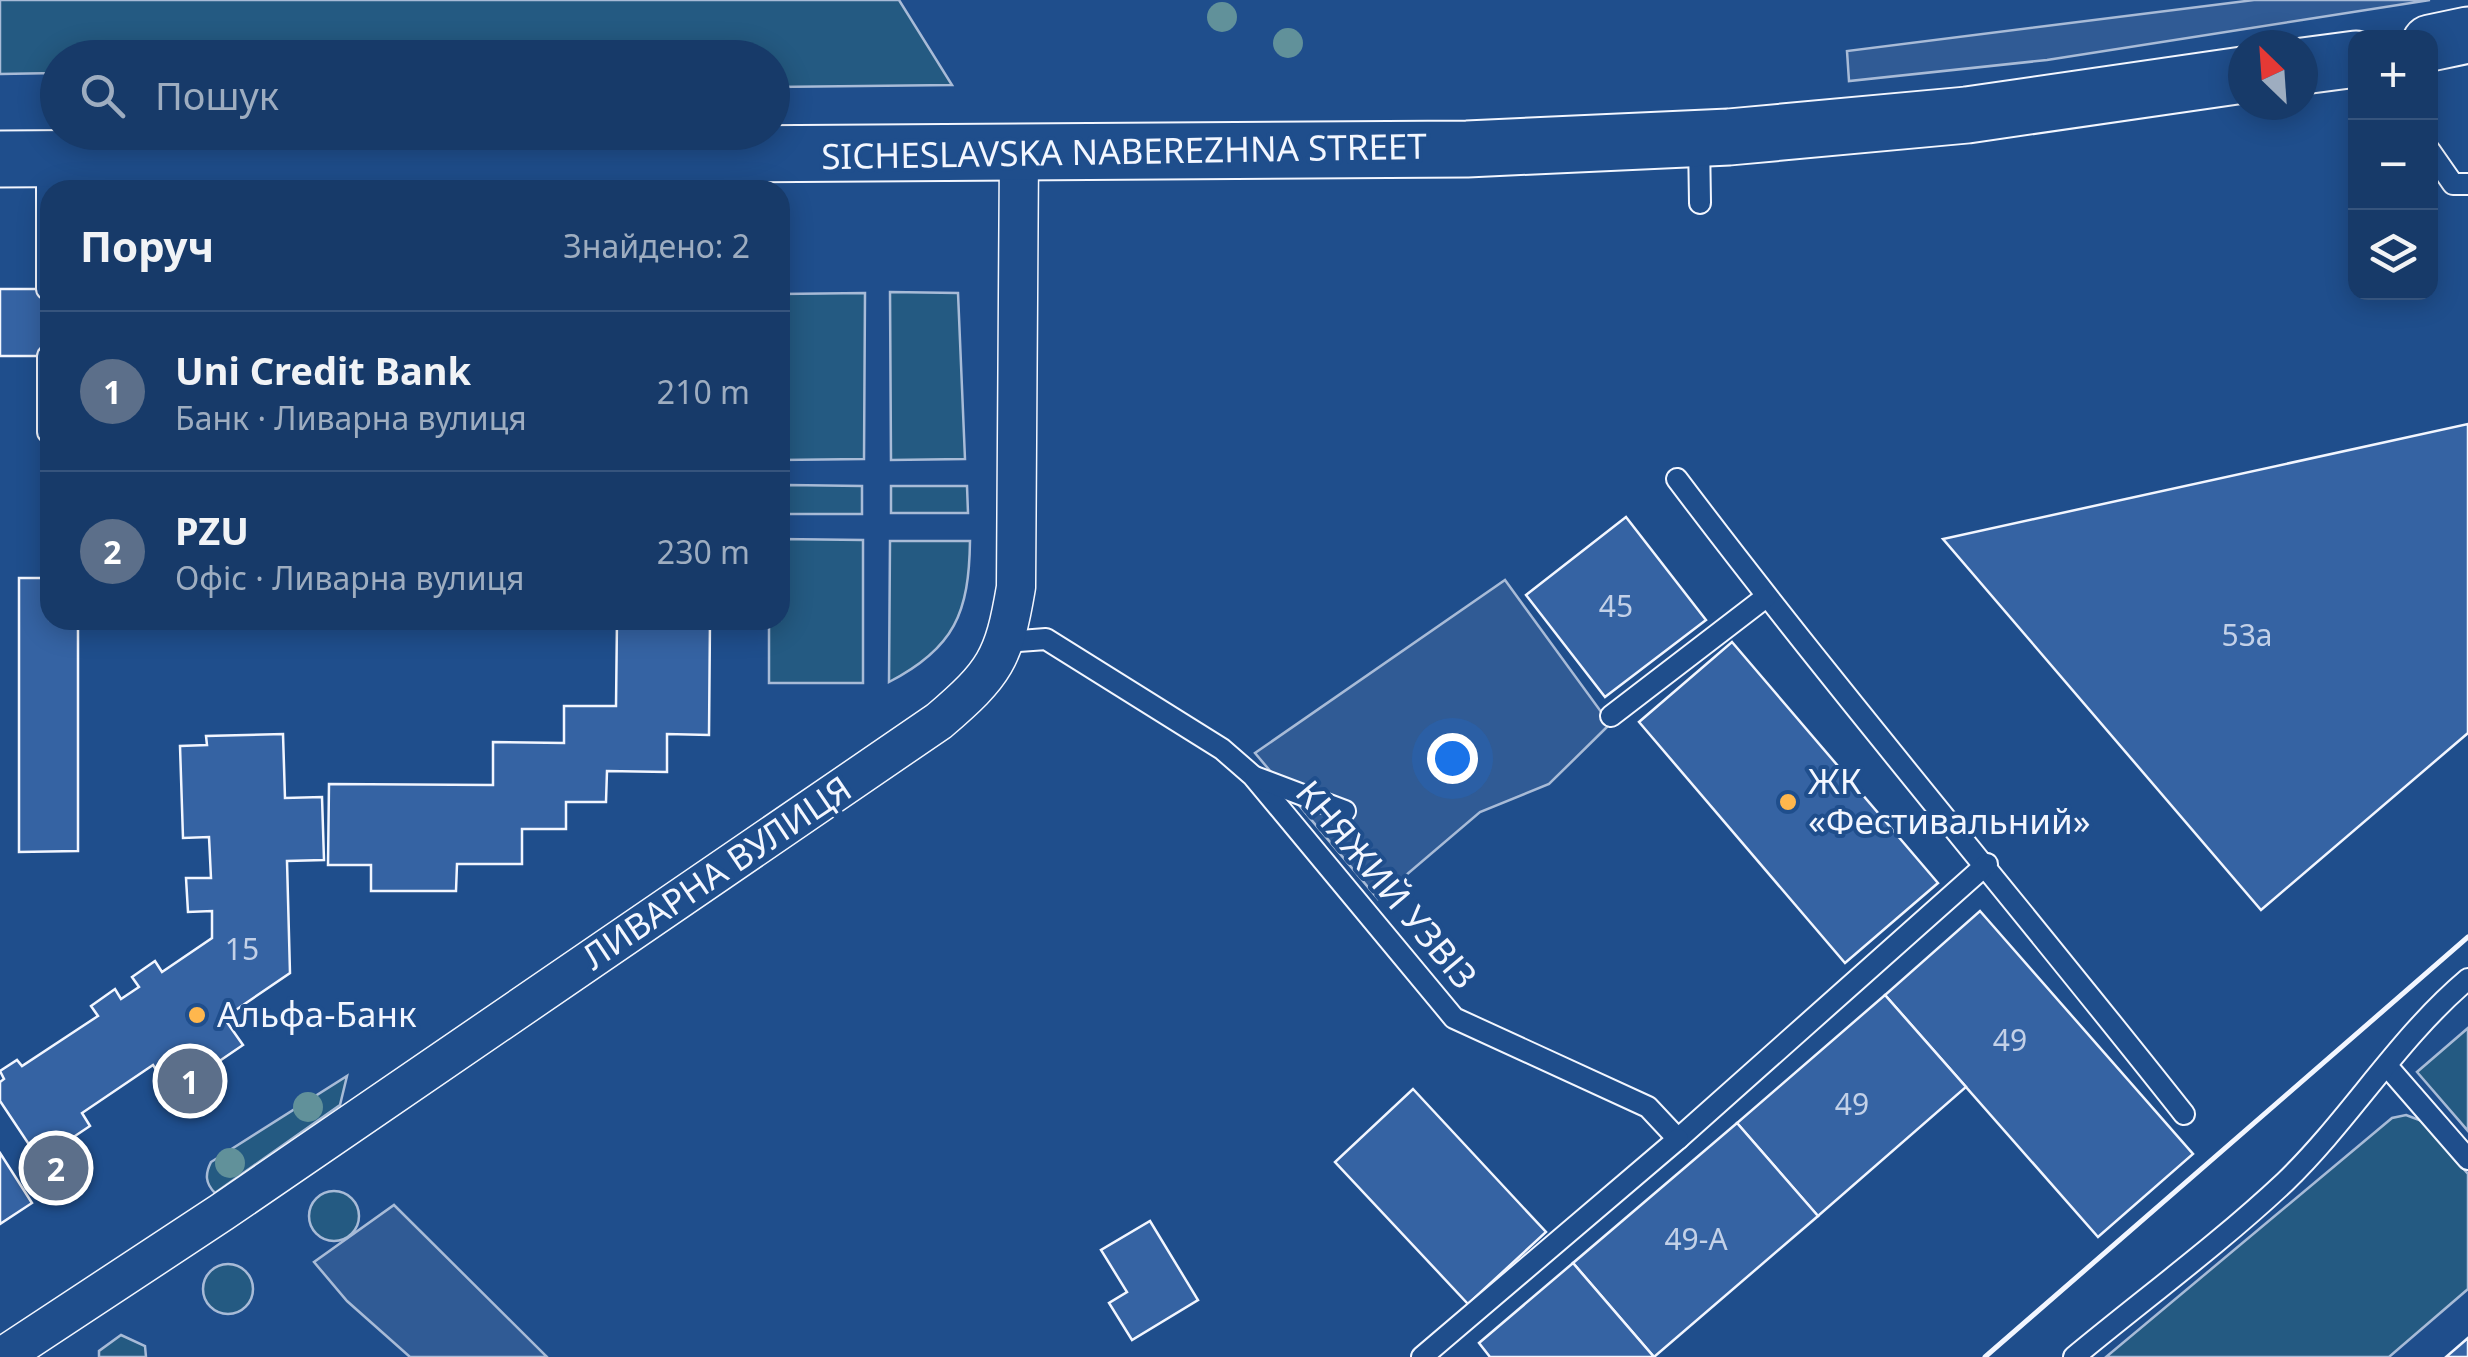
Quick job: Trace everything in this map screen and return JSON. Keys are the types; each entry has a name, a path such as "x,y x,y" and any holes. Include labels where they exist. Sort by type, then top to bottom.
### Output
{"main road":[{"path":"2438,42 2468,36"},
{"path":"2318,64 2348,59"},
{"name":"SICHESLAVSKA NABEREZHNA STREET","path":"24,159 1467,149 1698,138 1967,114 2228,77"}],"street":[{"name":"ЛИВАРНА ВУЛИЦЯ","path":"2,1357 222,1212 939,720 984,683 1007,642 1016,586 1019,154"}],"lane":[{"path":"1698,138 1700,204"},
{"path":"24,159 40,249"},
{"path":"2438,160 2461,184 2468,202"},
{"path":"1677,480 1766,597 1987,864 2184,1114"},
{"path":"1611,716 1766,597"},
{"name":"КНЯЖИЙ УЗВІЗ","path":"1007,642 1046,639 1222,749 1253,776 1454,1018 1648,1107 1678,1139"},
{"path":"1253,776 1344,811"},
{"path":"1422,1357 1678,1139 1987,864"},
{"path":"2074,1357 2286,1181 2386,1066 2423,1016 2468,979"},
{"path":"2386,1066 2468,1159"}],"shaded area":[{"path":"0,0 899,0 952,85 790,87 790,40 40,40 40,73 0,74"},
{"path":"2254,0 2430,0 2047,60 1849,81 1847,51"},
{"path":"890,292 958,293 965,459 891,460"},
{"path":"865,293 864,459 790,460 790,294"},
{"path":"790,485 862,486 862,514 790,514"},
{"path":"891,486 967,486 968,513 891,513"},
{"path":"790,539 863,540 863,683 769,683 769,630 790,630"},
{"path":"890,541 970,541 966,588 954,625 929,656 889,682"},
{"path":"1505,580 1610,724 1549,784 1480,812 1378,899 1255,753"},
{"path":"2468,1028 2468,1131 2417,1072"},
{"path":"347,1076 340,1105 215,1193 209,1186 211,1162"},
{"path":"2406,1115 2422,1121 2468,1174 2468,1289 2389,1357 2106,1357 2392,1118"},
{"path":"334,1191 351,1199 359,1216 351,1233 334,1241 317,1233 309,1216 317,1199"},
{"path":"394,1205 547,1357 410,1357 347,1301 314,1262"},
{"path":"228,1264 245,1272 253,1289 245,1306 228,1314 211,1306 203,1289 211,1272"},
{"path":"121,1335 145,1346 146,1357 99,1357 99,1351"}],"building":[{"path":"0,289 40,289 40,356 0,356"},
{"path":"2468,424 2468,733 2261,910 1943,539"},
{"path":"1626,517 1706,620 1605,697 1526,595"},
{"path":"19,578 40,578 40,630 78,630 78,851 19,852"},
{"path":"617,630 710,630 709,735 667,734 667,772 607,771 606,802 566,802 566,829 522,829 522,864 457,864 456,891 371,891 371,865 328,865 329,784 493,785 493,742 564,743 564,706 616,706"},
{"name":"ЖК «Фестивальний»","path":"1732,642 1938,883 1845,963 1639,722"},
{"path":"283,734 285,798 322,797 324,860 287,861 290,973 224,1018 243,1045 190,1081 181,1068 163,1080 153,1065 82,1113 90,1126 72,1138 81,1151 48,1173 0,1101 0,1082 4,1079 0,1071 17,1060 22,1066 98,1016 91,1006 115,989 121,999 139,987 132,977 155,961 162,972 212,938 212,911 188,912 186,878 211,878 209,837 183,838 180,746 207,745 206,736"},
{"path":"1980,911 2193,1154 2098,1237 1885,995"},
{"path":"1885,995 1966,1087 1818,1216 1737,1123"},
{"path":"1413,1089 1546,1232 1468,1304 1335,1162"},
{"path":"1737,1123 1818,1216 1654,1357 1573,1263"},
{"path":"0,1153 32,1203 0,1224"},
{"path":"1150,1221 1198,1300 1132,1340 1109,1303 1127,1292 1101,1250"},
{"path":"1573,1263 1654,1357 1490,1357 1479,1343"},
{"path":"2468,1338 2468,1357 2446,1357"}],"wall":[{"path":"1985,1357 2468,937"}],"place":[{"name":"ЖК «Фестивальний»","path":"1788,802"},
{"name":"Альфа-Банк","path":"197,1015"},
{"name":"Uni Credit Bank","path":"190,1081"},
{"name":"PZU","path":"56,1168"}]}
